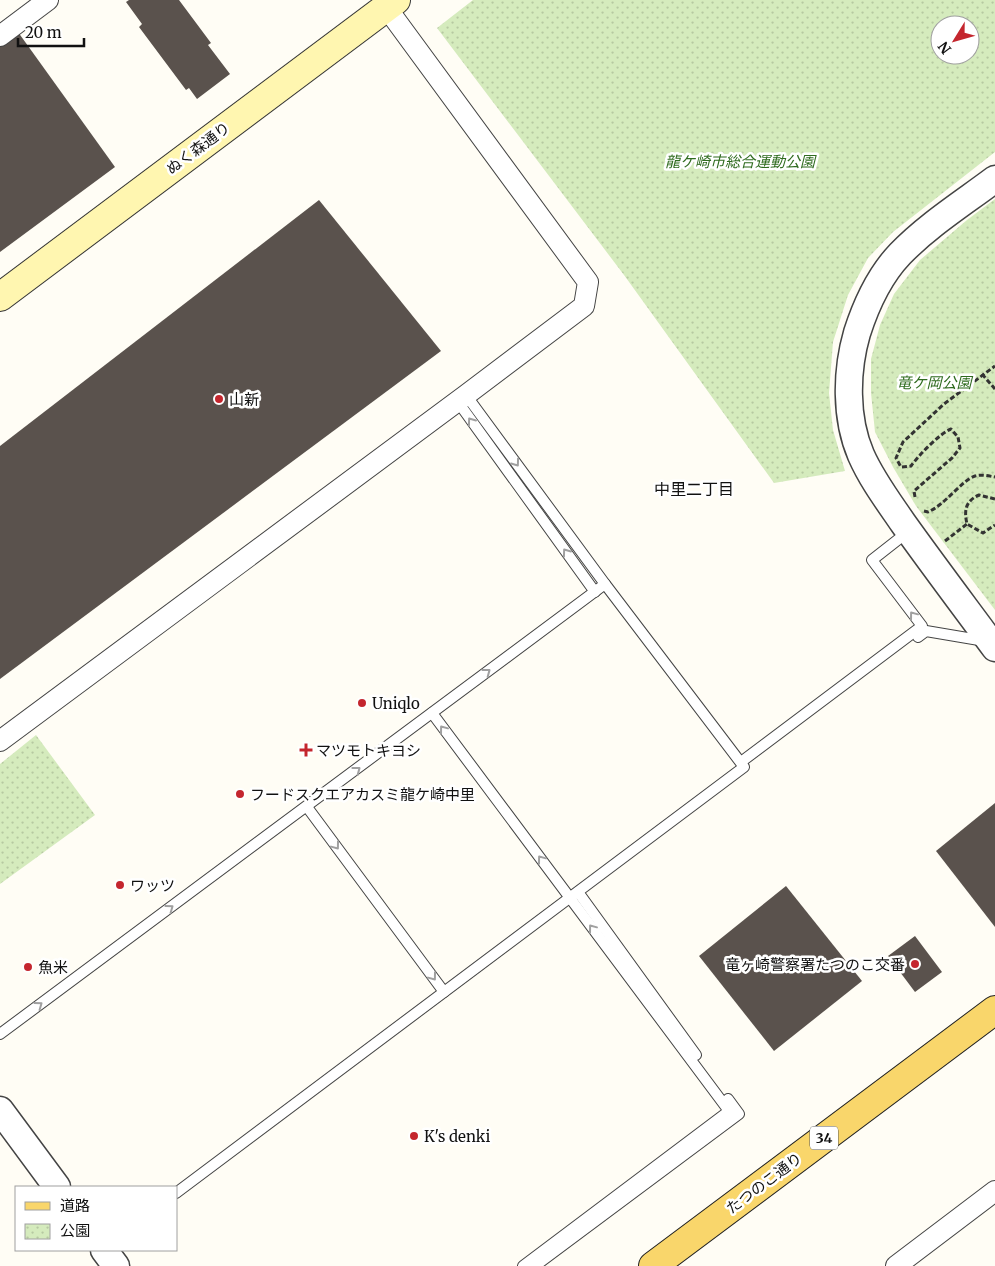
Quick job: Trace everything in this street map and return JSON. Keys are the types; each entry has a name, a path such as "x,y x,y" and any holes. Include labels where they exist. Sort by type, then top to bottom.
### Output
{"main road":[{"name":"ぬく森通り","path":"0,297 391,4"},
{"name":"たつのこ通り","path":"653,1266 995,1010"}],"street":[{"path":"0,36 43,1"},
{"path":"0,742 584,306 588,282 391,4"},
{"path":"993,645 916,521 877,485 861,454 852,425 849,398 852,351 864,311 883,275 900,254 927,230 995,179"},
{"path":"4,1123 56,1186"},
{"path":"905,1263 995,1191"},
{"path":"105,1251 116,1266"}],"lane":[{"path":"462,398 743,765"},
{"path":"462,398 595,592"},
{"path":"178,1192 574,895 922,626 872,560 916,521"},
{"path":"0,1034 605,584"},
{"path":"743,765 926,631 993,645"},
{"path":"432,713 574,895 739,1114 535,1266"},
{"path":"307,807 444,992"},
{"path":"523,1266 729,1111 574,895"}],"path":[{"path":"917,504 914,491 952,458 960,448 958,437 952,430 945,432 918,456 911,466 901,467 896,458 903,442 944,404 995,366"},
{"path":"982,374 995,389"},
{"path":"916,521 936,508 976,476 987,475 995,477"},
{"path":"967,524 965,512 972,498 979,495 995,500"},
{"path":"967,524 983,533 995,525"},
{"path":"938,546 967,524"}],"green space":[{"name":"龍ケ崎市総合運動公園","path":"473,0 995,0 995,152 893,232 868,258 848,295 833,342 829,393 833,430 845,471 774,483 624,275 437,28"},
{"name":"竜ケ岡公園","path":"995,199 995,610 916,506 875,432 871,393 871,359 880,325 894,294 920,260"},
{"path":"36,735 95,815 0,884 0,764"}],"building":[{"path":"129,0 179,0 211,43 208,45 230,74 197,99 189,88 186,90 139,27 142,24 126,2"},
{"path":"18,32 115,167 0,252 0,45"},
{"name":"山新","path":"319,200 441,351 0,679 0,446"},
{"path":"995,803 995,927 936,851"},
{"path":"786,886 862,981 774,1051 699,956"},
{"name":"竜ヶ崎警察署たつのこ交番","path":"915,936 942,972 915,992 888,956"}],"place":[{"name":"山新","path":"219,399"},
{"name":"Uniqlo","path":"362,703"},
{"name":"マツモトキヨシ","path":"306,750"},
{"name":"フードスクエアカスミ龍ケ崎中里","path":"240,794"},
{"name":"ワッツ","path":"120,885"},
{"name":"竜ヶ崎警察署たつのこ交番","path":"915,964"},
{"name":"魚米","path":"28,967"},
{"name":"K's denki","path":"414,1136"}],"district":[{"name":"中里二丁目","path":"694,489"}]}
